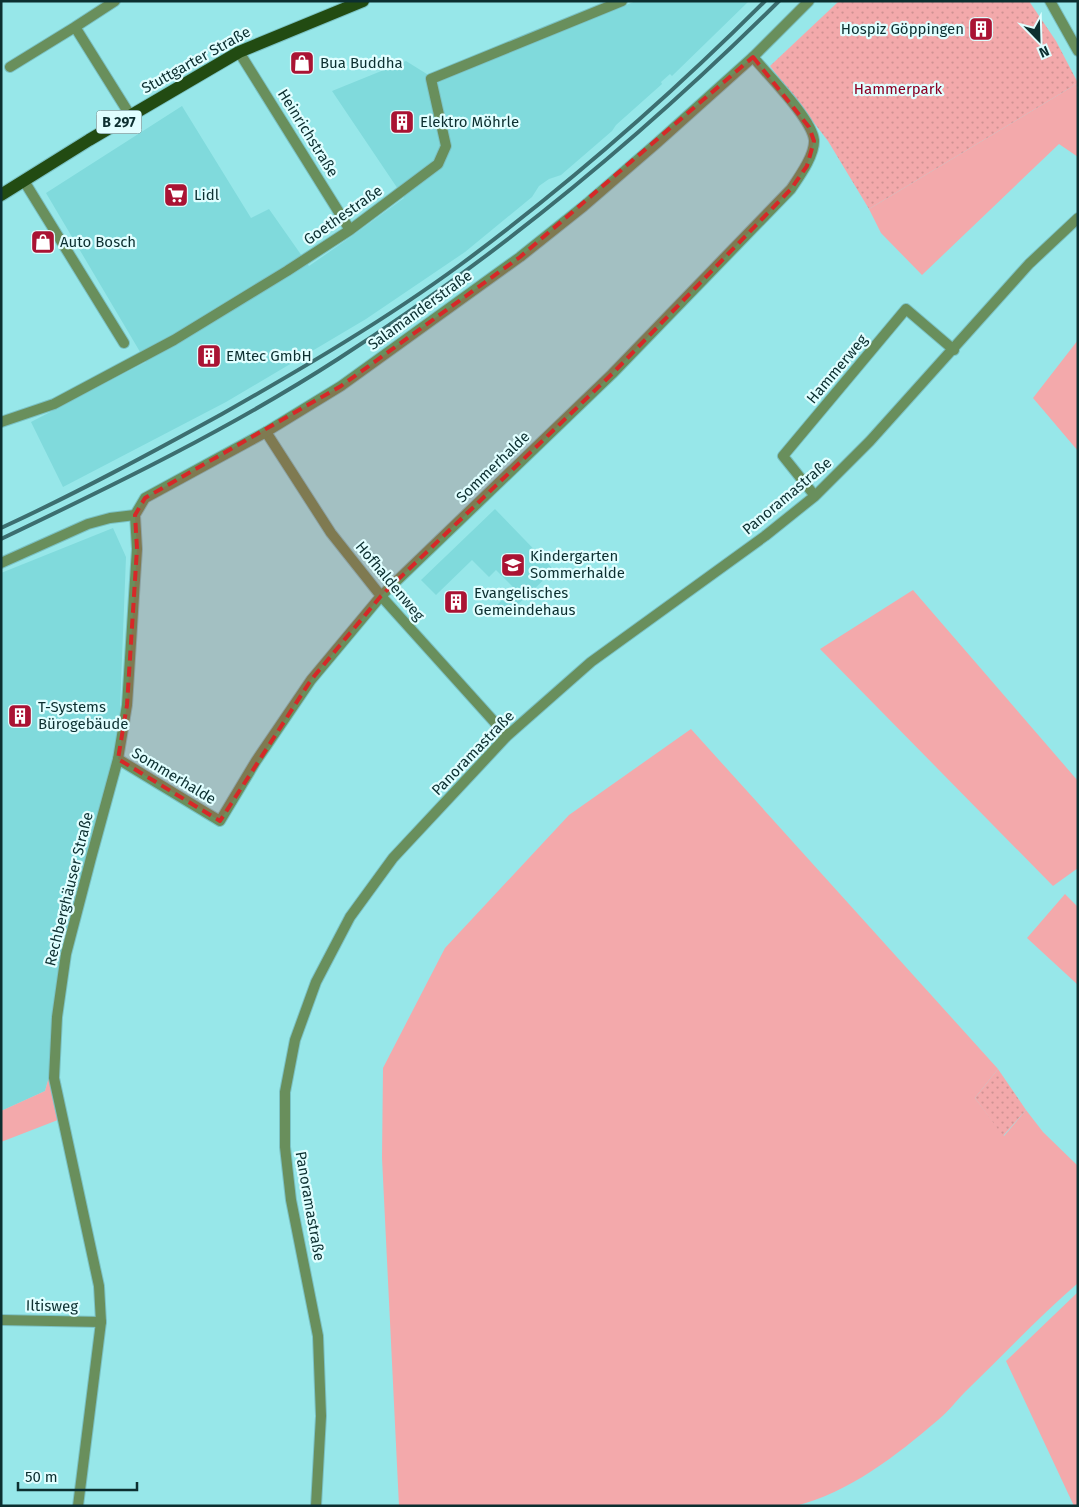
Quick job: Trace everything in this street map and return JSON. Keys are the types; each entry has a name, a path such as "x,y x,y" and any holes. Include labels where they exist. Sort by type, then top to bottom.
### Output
{"main road":[{"name":"Stuttgarter Straße","path":"1,195 130,115 239,52 363,1"}],"street":[{"path":"10,67 115,1"},
{"name":"Goethestraße","path":"1,422 54,404 174,340 350,230 438,164 446,146 431,79 622,1"},
{"name":"Salamanderstraße","path":"135,516 145,498 266,432 341,386 520,257 628,168 753,57 809,1"},
{"path":"1050,1 1078,51"},
{"path":"75,26 130,115"},
{"name":"Heinrichstraße","path":"239,52 350,230"},
{"name":"Sommerhalde","path":"118,760 220,821 256,761 311,680 381,596 612,374 792,189 807,166 814,141 810,127 753,57"},
{"path":"24,181 124,343"},
{"name":"Panoramastraße","path":"316,1506 321,1416 318,1336 291,1200 285,1147 285,1092 295,1040 316,982 350,917 393,858 507,736 590,662 765,536 815,496 870,441 954,350 1029,264 1078,218"},
{"name":"Hammerweg","path":"815,496 783,456 906,309 954,350"},
{"name":"Hofhaldenweg","path":"266,432 331,533 381,596 507,736"},
{"path":"1,564 88,524 110,518 135,516"},
{"name":"Rechberghäuser Straße","path":"78,1506 101,1322 99,1286 54,1078 54,1059 57,1017 66,954 90,858 118,760 127,705 137,549 135,516"},
{"name":"Iltisweg","path":"1,1320 101,1322"}],"highlighted area":[{"path":"753,57 809,127 814,141 807,166 791,189 612,374 381,596 311,680 220,821 118,759 127,705 137,549 135,515 145,498 341,386 520,257"}],"shaded area":[{"path":"636,1 749,1 672,76 670,74 661,82 662,84 616,125 612,131 561,175 549,179 539,186 532,197 465,252 366,319 226,402 63,487 31,422 146,362 46,193 182,106 251,218 269,209 309,266 404,198 332,91 406,61 438,81"},
{"name":"Kindergarten Sommerhalde","path":"495,509 554,570 506,616 496,606 514,588 496,570 489,577 472,560 436,595 421,580"},
{"path":"113,528 126,557 118,759 77,911 54,1059 45,1091 1,1111 1,573"}],"green space":[{"name":"Hammerpark","path":"839,1 1029,1 1056,41 1078,83 869,209 828,141 770,66"},
{"path":"1078,83 1078,157 1059,144 922,275 881,233 869,209"},
{"path":"1078,340 1078,451 1033,398"},
{"path":"913,590 1078,781 1078,868 1053,886 820,649"},
{"path":"691,729 998,1069 975,1098 1004,1136 1026,1110 1043,1132 1078,1166 1078,1283 1020,1337 945,1414 922,1433 871,1471 834,1492 815,1500 795,1506 399,1506 382,1158 383,1068 445,948 569,815"},
{"path":"1065,894 1078,907 1078,985 1027,938"},
{"path":"54,1059 63,1118 1,1142 1,1111 45,1091"},
{"path":"998,1069 1026,1110 1003,1136 975,1098"},
{"path":"1078,1292 1078,1506 1074,1506 1006,1361"}],"railway":[{"path":"1,528 85,487 222,414 343,343 432,285 500,235 617,139 765,1"},
{"path":"1,539 215,432 298,384 397,320 512,236 568,192 676,99 779,1"}],"place":[{"name":"Hospiz Göppingen","path":"981,29"},
{"name":"Bua Buddha","path":"302,63"},
{"name":"Elektro Möhrle","path":"402,122"},
{"name":"Lidl","path":"176,195"},
{"name":"Auto Bosch","path":"43,242"},
{"name":"EMtec GmbH","path":"209,356"},
{"name":"Kindergarten Sommerhalde","path":"513,565"},
{"name":"Evangelisches Gemeindehaus","path":"456,602"},
{"name":"T-Systems Bürogebäude","path":"20,716"}]}
